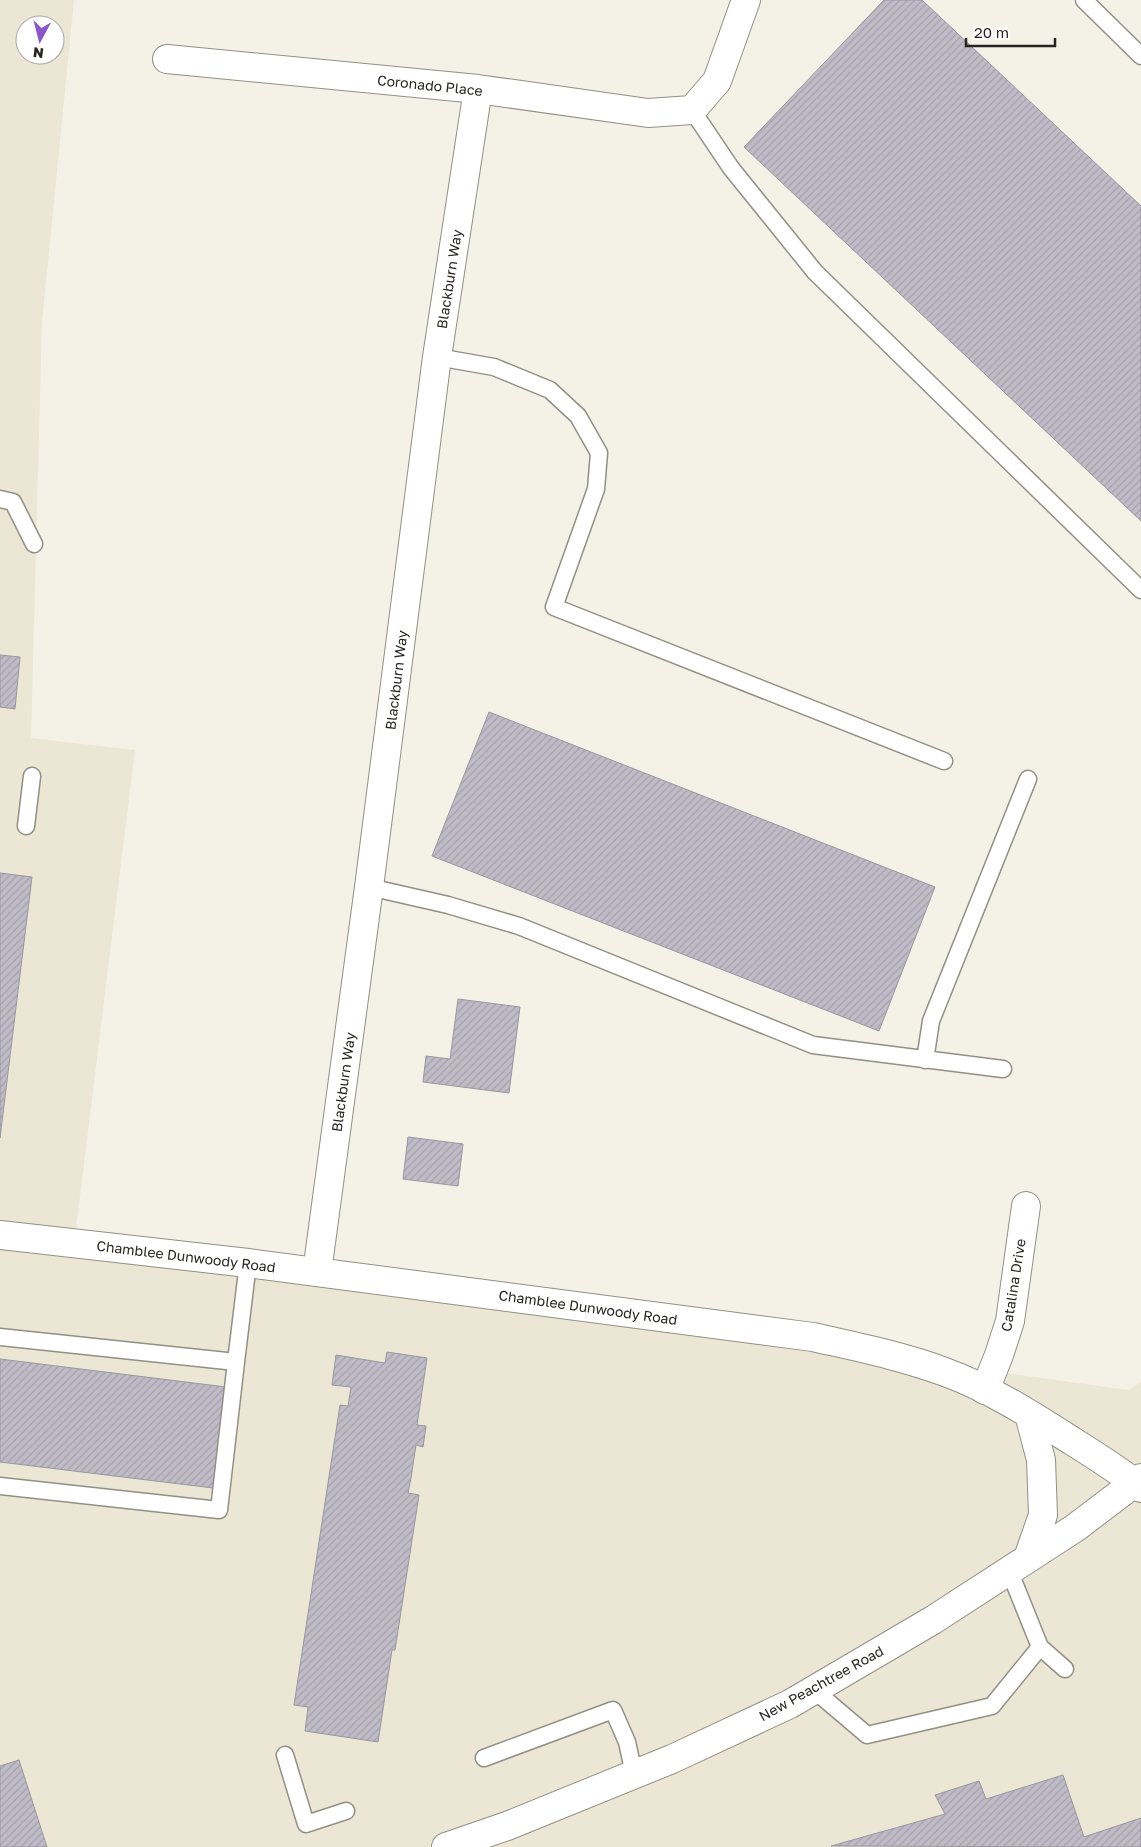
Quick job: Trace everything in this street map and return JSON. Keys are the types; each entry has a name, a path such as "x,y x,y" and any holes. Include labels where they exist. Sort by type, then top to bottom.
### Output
{"street":[{"path":"692,110 716,81 746,0"},
{"name":"Coronado Place","path":"167,58 478,89 648,113 692,110"},
{"name":"Blackburn Way","path":"317,1272 437,357 478,89"},
{"name":"Catalina Drive","path":"985,1390 999,1356 1010,1321 1026,1206"},
{"name":"Chamblee Dunwoody Road","path":"0,1234 248,1263 812,1337 882,1352 946,1372 985,1390 1029,1414 1139,1483"},
{"path":"1019,1564 1042,1515 1041,1460 1029,1414"},
{"name":"New Peachtree Road","path":"446,1847 507,1826 672,1758 772,1712 814,1690 933,1620 1075,1528 1139,1483"}],"lane":[{"path":"1084,0 1141,56"},
{"path":"692,110 731,168 815,272 1141,590"},
{"path":"437,357 494,367 550,390 578,416 599,453 596,488 554,607 944,762"},
{"path":"0,499 13,502 34,544"},
{"path":"26,826 32,776"},
{"path":"925,1060 931,1021 1028,779"},
{"path":"369,887 448,905 519,926 813,1045 1003,1069"},
{"path":"0,1486 219,1510 248,1263"},
{"path":"0,1337 236,1362"},
{"path":"1019,1564 1040,1647 1065,1669"},
{"path":"814,1690 867,1735 992,1706 1040,1647"},
{"path":"484,1758 613,1710 627,1742 634,1774"},
{"path":"285,1754 306,1824 346,1811"}],"shaded area":[{"path":"0,0 74,0 42,322 31,738 135,750 74,1245 1129,1390 1141,1382 1141,1847 0,1847"}],"building":[{"path":"884,0 922,0 1141,206 1141,521 744,147"},
{"path":"0,655 20,657 15,709 0,707"},
{"path":"489,712 935,887 879,1031 432,856"},
{"path":"0,873 32,877 0,1138"},
{"path":"458,999 520,1007 509,1093 423,1082 426,1056 450,1059"},
{"path":"408,1137 463,1144 458,1186 403,1179"},
{"path":"387,1352 427,1358 417,1425 426,1426 423,1447 416,1445 408,1493 419,1495 395,1650 392,1650 378,1742 305,1731 308,1707 294,1705 340,1405 348,1406 351,1387 332,1385 336,1355 385,1363"},
{"path":"0,1359 226,1387 213,1488 0,1462"},
{"path":"19,1760 47,1847 0,1847 0,1766"},
{"path":"1063,1775 1084,1837 1141,1818 1141,1847 831,1846 945,1814 935,1795 979,1781 986,1799"}]}
